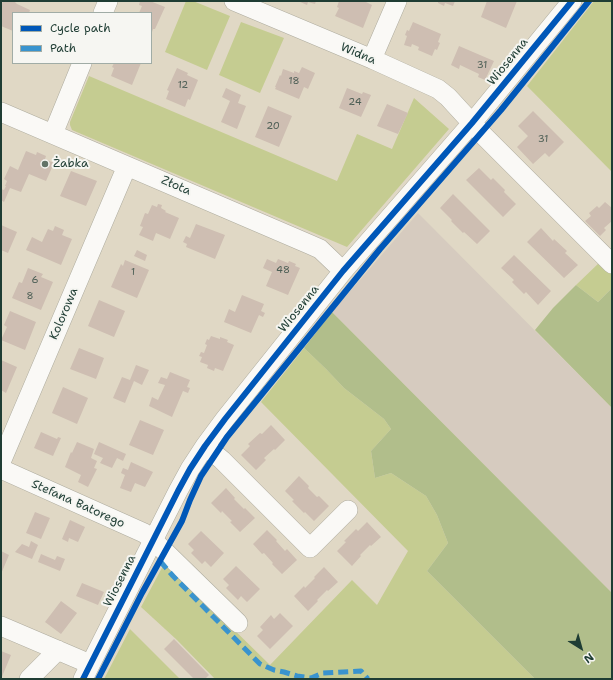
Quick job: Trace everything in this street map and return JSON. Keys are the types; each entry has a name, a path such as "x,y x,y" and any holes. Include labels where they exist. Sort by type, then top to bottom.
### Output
{"street":[{"path":"103,12 108,1"},
{"name":"Widna","path":"234,1 255,5 438,89 448,97 480,133 612,264"},
{"path":"372,59 397,1"},
{"name":"Wiosenna","path":"87,671 178,491 205,446 230,412 344,272 472,123 572,1"},
{"path":"53,134 82,64"},
{"name":"Złota","path":"1,112 320,249 344,272"},
{"name":"Kolorowa","path":"1,462 128,166"},
{"path":"205,446 222,460 310,548 348,510"},
{"name":"Stefana Batorego","path":"1,470 144,533 238,623"},
{"path":"1,626 58,650 87,671"},
{"path":"29,679 58,650"}],"shaded area":[{"path":"418,213 612,408 612,593 332,312"}],"green space":[{"path":"186,1 193,1 230,16 207,70 165,52"},
{"path":"594,1 612,1 612,172 527,86"},
{"path":"241,22 284,38 260,93 219,75"},
{"path":"89,76 337,181 357,134 392,149 414,98 449,129 347,247 72,130 70,122"},
{"path":"601,261 612,272 612,288 598,302 576,285"},
{"path":"576,285 598,302 612,288 612,408 535,330 553,308"},
{"path":"332,312 612,593 612,679 535,679 427,571 448,543 437,515 426,496 391,473 375,478 371,451 391,429 384,419 344,388 304,348"},
{"path":"304,348 344,388 384,419 391,429 371,451 375,478 391,473 426,496 437,515 448,543 427,571 535,679 215,679 177,640 141,607 165,562 270,665 352,580 377,605 408,551 261,402"},
{"path":"130,629 180,679 104,679"}],"building":[{"path":"3,1 14,1 30,10 29,12 12,12 12,31 1,26 1,6"},
{"path":"140,1 150,1 165,7 155,29 153,29 152,32 152,12 139,12 142,6 139,5"},
{"path":"298,1 316,1 315,4 308,2 307,5"},
{"path":"339,1 364,1 372,5 363,28 335,16 339,8 337,7"},
{"path":"438,1 455,1 453,6 445,3 444,6 438,3"},
{"path":"487,1 517,1 506,28 481,17"},
{"path":"413,22 441,34 438,42 440,43 432,56 418,50 419,47 412,44 411,47 404,45 407,36 405,35 407,30 409,31"},
{"path":"459,46 494,61 485,80 478,77 479,74 460,65 459,69 451,65"},
{"path":"114,64 141,64 132,85 111,76 114,68 112,67"},
{"path":"302,67 315,73 308,89 304,87 299,99 275,89 283,69 294,73 294,71 299,73"},
{"path":"177,68 198,80 190,100 188,99 185,107 166,99 169,91 167,90"},
{"path":"226,88 241,95 238,103 246,106 237,129 221,122 230,101 222,97"},
{"path":"347,88 362,94 363,92 371,95 361,117 339,108"},
{"path":"387,104 408,113 398,134 377,126"},
{"path":"268,106 292,116 279,147 255,137"},
{"path":"533,111 564,142 549,157 545,153 533,164 517,147 528,136 518,126"},
{"path":"26,151 36,155 37,152 46,156 45,159 54,163 46,181 29,174 21,192 10,188 4,202 1,200 1,189 4,190 7,181 4,179 10,166 18,170"},
{"path":"479,168 491,180 493,178 516,204 503,217 466,180"},
{"path":"71,171 97,181 86,206 60,196"},
{"path":"453,194 490,231 477,244 464,232 463,233 440,208"},
{"path":"605,202 612,208 612,221 604,228 606,230 600,236 585,221 591,216 589,213 597,206 599,208"},
{"path":"158,204 162,205 161,208 166,211 165,212 179,218 170,239 156,233 153,241 139,235 143,227 140,226 145,213 148,214 152,205 157,207"},
{"path":"196,224 225,235 215,259 186,247 187,244 183,242 186,236 190,238"},
{"path":"1,225 17,232 8,253 1,250"},
{"path":"55,226 64,230 62,235 72,239 61,265 26,250 32,237 42,242 48,229 53,231"},
{"path":"541,228 553,241 554,239 567,251 565,253 578,265 564,278 527,242"},
{"path":"137,250 147,255 145,261 134,256"},
{"path":"514,255 551,291 538,305 526,292 524,294 512,282 514,280 501,268"},
{"path":"267,259 276,263 278,259 288,263 289,261 296,264 295,266 300,268 288,295 266,286 272,272 263,268"},
{"path":"125,260 149,270 137,298 111,287 121,264 123,266"},
{"path":"28,268 43,274 41,277 53,282 41,310 12,298 19,282 22,283"},
{"path":"242,295 264,304 261,311 265,313 263,317 259,315 251,333 224,322 229,309 235,312"},
{"path":"99,300 125,311 114,337 88,326"},
{"path":"10,311 36,322 25,350 1,340 7,327 4,325"},
{"path":"211,336 228,340 227,342 234,345 223,371 215,368 214,371 207,368 208,365 200,362 202,357 199,356 201,352 204,353 207,345 205,344 207,339 209,340"},
{"path":"79,348 104,358 96,379 70,369"},
{"path":"1,360 17,367 6,393 1,390"},
{"path":"136,365 149,370 142,385 134,381 125,403 113,398 122,377 130,380"},
{"path":"170,372 190,380 187,387 190,388 188,393 183,391 172,417 149,406 152,397 158,400 165,385 158,383 161,377 167,379"},
{"path":"63,387 88,398 77,424 52,413"},
{"path":"140,420 164,430 153,455 129,445"},
{"path":"271,425 285,440 264,458 266,460 256,470 241,455 250,446 248,444 260,433 262,434"},
{"path":"41,432 57,439 58,437 61,438 53,456 34,448"},
{"path":"77,442 94,449 91,458 97,461 94,468 97,469 88,487 78,482 81,475 65,467"},
{"path":"99,442 126,454 123,461 117,458 112,468 100,463 103,458 94,454"},
{"path":"131,462 153,472 145,487 135,483 131,492 120,488 125,475 121,473 123,468 128,470"},
{"path":"299,476 317,497 319,496 329,506 314,521 292,501 294,500 285,491"},
{"path":"226,488 235,498 234,499 255,518 240,532 222,511 221,513 211,503"},
{"path":"35,512 50,518 41,539 26,533"},
{"path":"70,520 85,527 78,542 69,538 68,542 62,539"},
{"path":"367,522 381,537 360,555 361,556 352,566 337,551 346,542 344,541 356,529 358,531"},
{"path":"267,530 285,551 287,549 297,560 282,574 264,553 262,554 253,544"},
{"path":"201,531 224,553 211,567 205,561 202,564 191,553 194,550 188,544"},
{"path":"31,541 38,545 32,559 15,552 22,544 29,547"},
{"path":"1,551 9,555 1,574"},
{"path":"41,554 55,560 57,556 65,559 60,571 38,562"},
{"path":"236,566 260,589 247,602 241,596 238,600 226,588 229,585 223,579"},
{"path":"324,567 338,582 328,591 327,590 308,611 294,596 304,586 305,588"},
{"path":"82,583 104,592 98,605 76,596"},
{"path":"61,601 77,613 61,634 45,622"},
{"path":"280,613 293,626 270,649 257,636 263,630 260,627 271,615 274,619"},
{"path":"174,639 209,675 205,679 194,679 164,649"},
{"path":"1,651 11,655 1,679"}],"marked path":[{"path":"160,561 260,664 274,670 311,678 323,673 361,671 368,679"}],"cycle path":[{"path":"83,679 178,491 205,446 343,271 472,123 572,1"},
{"path":"98,679 142,593 182,521 201,476 227,437 380,249 501,110 589,1"}],"place":[{"name":"Żabka","path":"45,164"}]}
